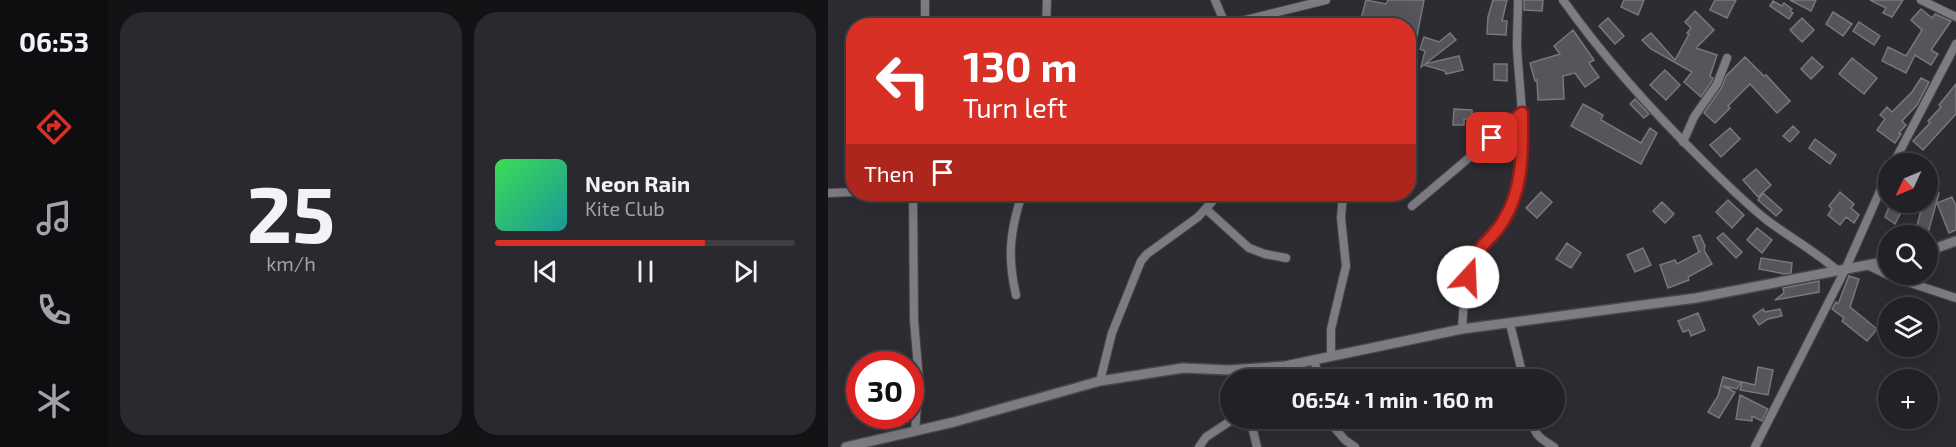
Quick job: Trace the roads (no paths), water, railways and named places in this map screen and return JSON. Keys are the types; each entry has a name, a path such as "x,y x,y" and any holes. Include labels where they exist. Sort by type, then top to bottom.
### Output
{"street":[{"path":"925,0 925,18"},
{"path":"1047,0 1047,18"},
{"path":"1215,0 1222,18"},
{"path":"1253,18 1326,0"},
{"path":"1462,329 1470,265 1479,248 1501,224 1514,201 1521,171 1522,113 1517,45 1518,0"},
{"path":"1563,0 1593,43 1683,142 1758,213 1841,271"},
{"path":"1921,0 1956,17"},
{"path":"1899,153 1956,44"},
{"path":"1683,142 1694,117 1717,84 1727,58"},
{"path":"1412,206 1522,113"},
{"path":"828,193 846,192"},
{"path":"1755,447 1878,194"},
{"path":"913,201 914,320 919,380 915,431"},
{"path":"1016,295 1010,269 1010,249 1014,218 1020,201"},
{"path":"1100,381 1112,333 1141,261 1213,201"},
{"path":"1331,355 1331,329 1346,266 1341,218 1342,201"},
{"path":"1206,209 1249,248 1286,258"},
{"path":"1938,247 1956,241"},
{"path":"846,447 915,431 1100,381 1183,368 1229,370 1286,366 1462,329 1696,298 1878,264"},
{"path":"1869,266 1892,277 1956,298"},
{"path":"1510,324 1521,369"},
{"path":"1315,359 1316,369"},
{"path":"1199,447 1206,437 1220,428"},
{"path":"1253,429 1257,447"},
{"path":"1335,429 1355,447"},
{"path":"1534,429 1539,437 1554,447"}]}
